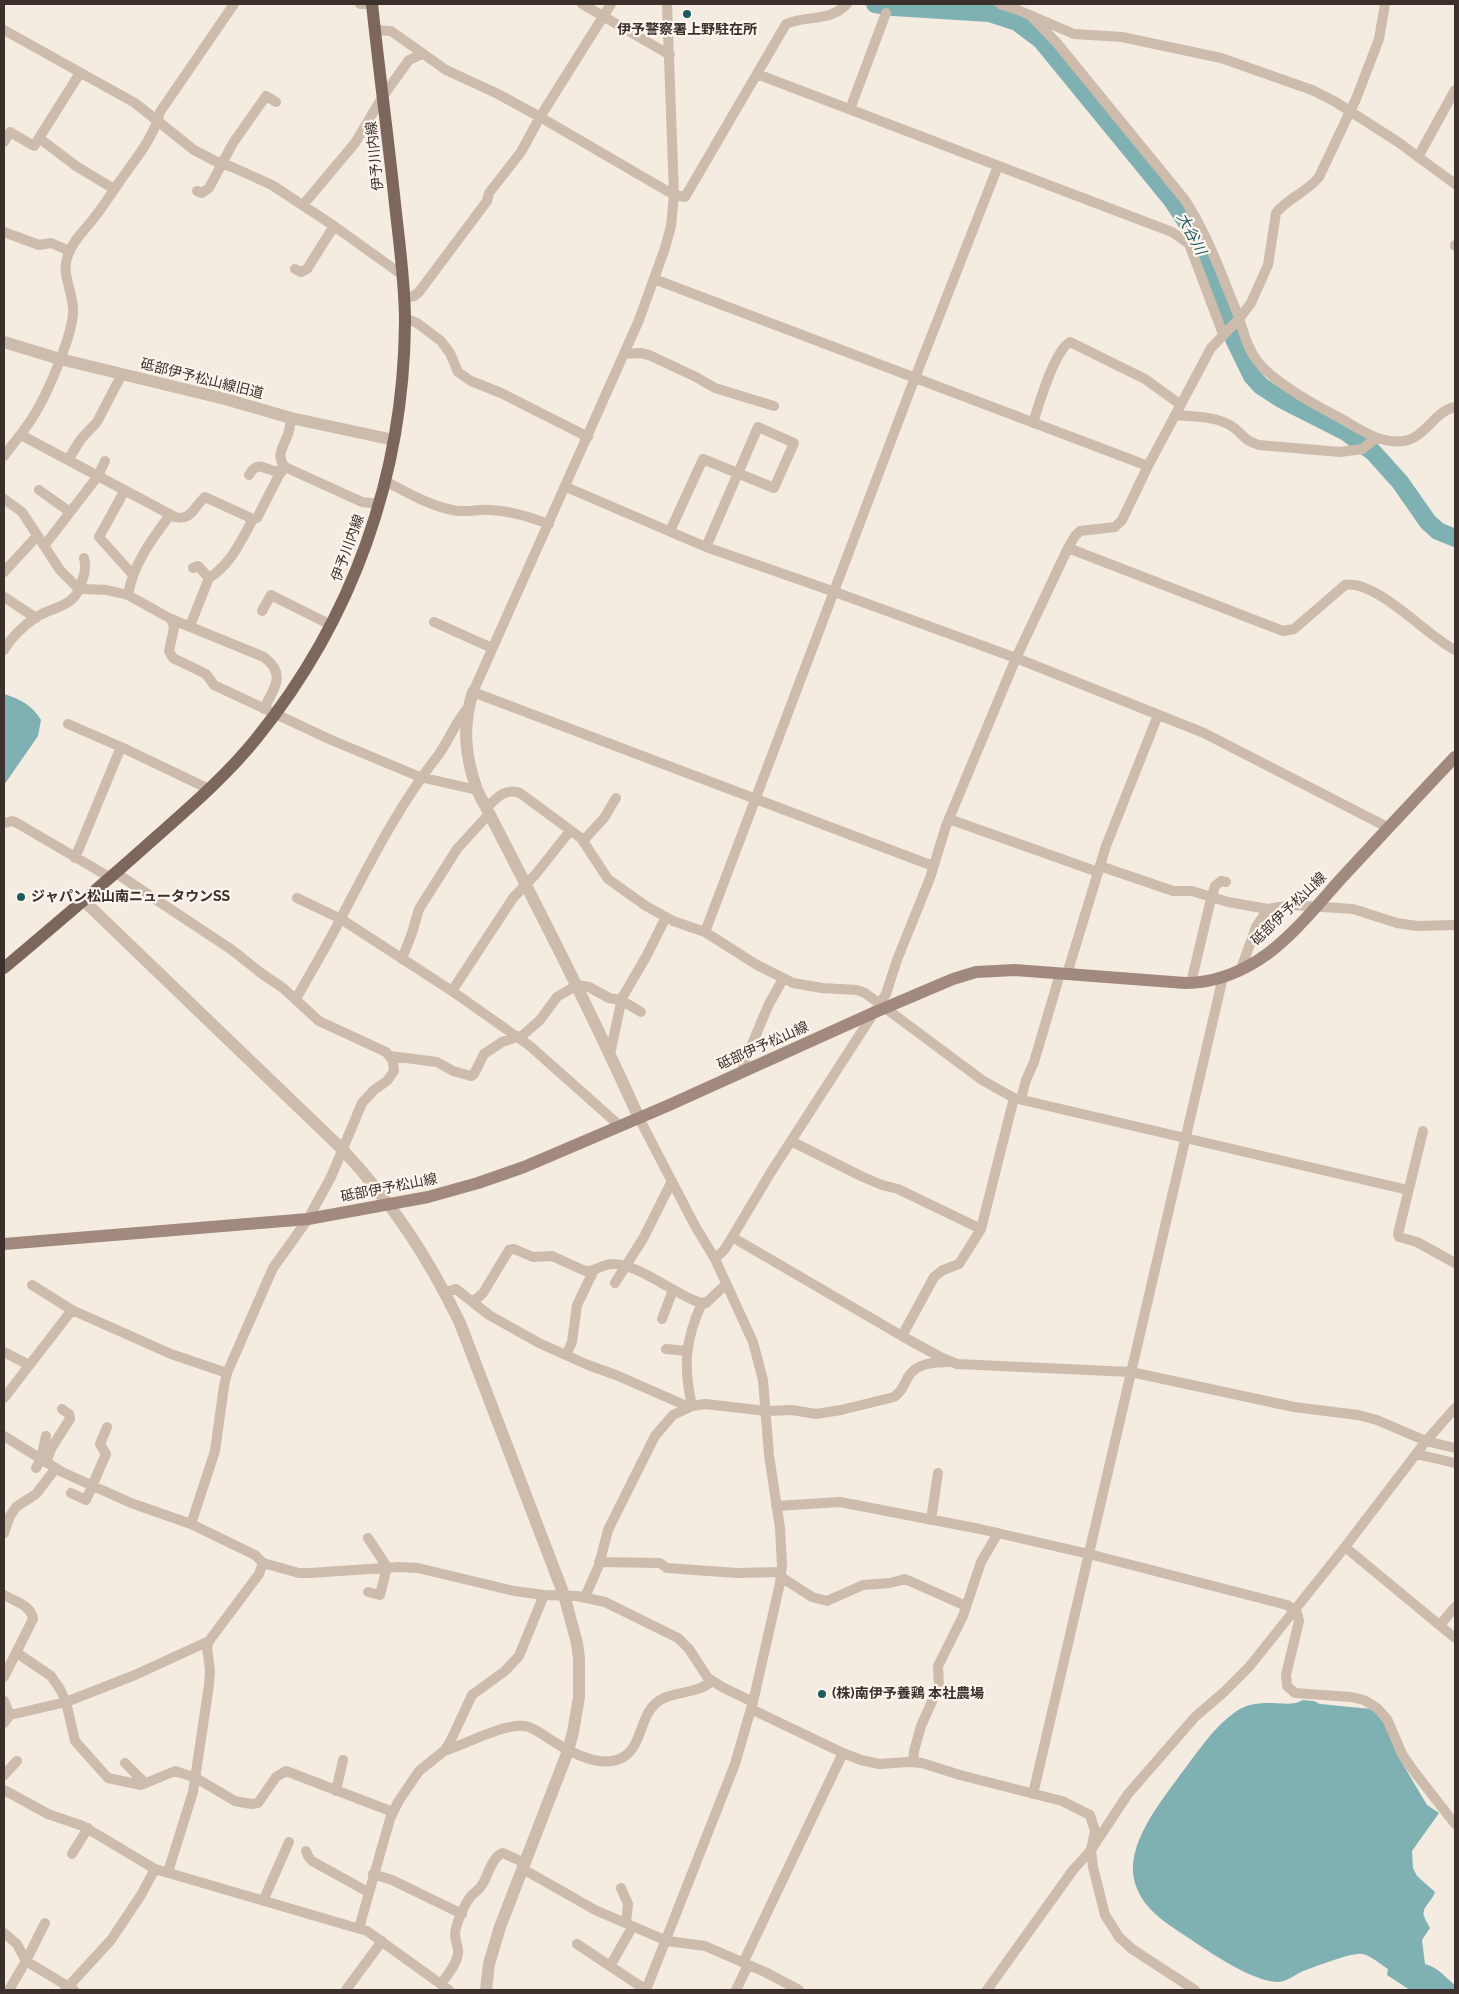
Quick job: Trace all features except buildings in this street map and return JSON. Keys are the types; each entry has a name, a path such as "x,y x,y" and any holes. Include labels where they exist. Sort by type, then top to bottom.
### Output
{"main road":[{"name":"伊予川内線","path":"4,968 84,902 209,789 255,740 269,711 306,670 352,582 379,504 394,440 403,373 405,318 372,4"},
{"name":"砥部伊予松山線","path":"4,1244 308,1219 428,1197 478,1183 524,1166 639,1118 879,1008 953,978 976,972 1015,970 1191,983 1223,977 1241,970 1275,948 1316,907 1455,757"}],"street":[{"path":"4,456 22,435 38,409 60,358 72,323 73,301 66,279 66,265 70,251 82,231 94,218 114,189 158,122 160,112 234,4"},
{"path":"360,4 372,4"},
{"path":"582,4 670,54"},
{"path":"404,298 414,296 419,292 487,201 489,193 514,162 540,116 611,4"},
{"path":"577,1944 646,1990 667,1941 735,1764 752,1705 781,1575 782,1545 769,1455 763,1380 753,1342 715,1259 694,1224 639,1118 576,985 477,790 469,769 465,739 467,710 473,692 639,320 671,226 674,195 667,4"},
{"path":"375,30 390,31 446,70 540,116 674,195 685,197 786,24 829,16 837,13 847,4"},
{"path":"1000,4 1022,7 1032,16 1056,42 1185,200 1201,225 1248,345 1259,363 1282,382 1369,444"},
{"path":"715,1259 725,1249 791,1141 879,1008 914,922 949,819 1016,658 1068,548 1080,531 1115,527 1122,520 1148,466 1211,348 1239,319 1251,303 1268,265 1276,213 1281,207 1312,185 1318,177 1349,113 1379,39 1385,4"},
{"path":"850,109 886,13"},
{"path":"1032,16 1074,34 1122,37 1221,58 1312,90 1334,101 1349,113 1398,142 1455,184"},
{"path":"4,30 135,103 194,150 272,185 401,274"},
{"path":"303,205 355,143 383,96 409,60 422,54"},
{"path":"4,142 10,132 34,146 80,73"},
{"path":"757,74 1172,232 1183,238 1189,244 1194,255 1223,334"},
{"path":"1418,157 1455,90"},
{"path":"197,191 202,193 208,188 233,143 266,96 276,102"},
{"path":"39,138 76,166 114,189"},
{"path":"705,932 998,166"},
{"path":"295,269 301,272 307,269 334,226"},
{"path":"4,232 39,245 51,243 70,251"},
{"path":"654,279 1148,466"},
{"path":"405,318 417,323 441,341 450,353 458,372 471,382 501,393 588,436"},
{"name":"砥部伊予松山線旧道","path":"4,342 291,418 394,440"},
{"path":"1033,423 1052,369 1065,344 1070,342 1145,379 1181,405"},
{"path":"624,354 649,354 715,388 774,406"},
{"path":"68,460 81,439 97,422 122,374"},
{"path":"1175,415 1223,422 1231,425 1251,443 1259,445 1340,452 1369,444 1414,439 1445,411 1455,407"},
{"path":"291,418 289,432 281,448 280,457 286,466 362,502 379,504"},
{"path":"670,531 702,459 738,474 774,488 794,443 758,427 738,474 706,547"},
{"path":"22,435 170,515 187,518 206,497 253,519"},
{"path":"44,546 98,476 105,461"},
{"path":"249,474 257,466 278,471 286,466"},
{"path":"190,626 209,578 222,569 232,556 253,519 257,518 260,513 278,477 286,466"},
{"path":"385,481 432,504 452,510 466,512 487,509 506,511 549,524"},
{"path":"566,487 706,547 1016,658 1204,733 1389,828"},
{"path":"39,490 70,512"},
{"path":"125,490 99,536 132,575"},
{"path":"4,499 22,512 68,580 81,588 107,590 128,595 171,619 264,657 271,662 276,668 277,677 269,711"},
{"path":"128,595 132,575 156,533 170,515"},
{"path":"4,572 37,536"},
{"path":"1068,548 1283,631 1294,629 1345,585 1356,586 1373,593 1408,615 1455,650"},
{"path":"4,650 13,637 36,618 74,599 81,588 85,568 84,558"},
{"path":"193,568 198,566 209,578"},
{"path":"262,611 271,595 331,624"},
{"path":"4,596 36,618"},
{"path":"171,619 174,628 169,651 173,658 206,674 214,685 420,777 477,790"},
{"path":"434,622 492,648"},
{"path":"473,692 754,800 933,866"},
{"path":"296,999 341,918 370,860 420,777 442,749 459,718 467,710"},
{"path":"902,1336 934,1277 962,1260 981,1229 1017,1098 1034,1062 1099,869 1158,715"},
{"path":"68,724 209,789"},
{"path":"75,858 121,747"},
{"path":"402,958 419,909 457,849 501,794 514,791 528,798 583,841 608,879 646,906 666,917 705,932 757,965 783,978 803,985 857,990 865,993 879,1008 982,1080 1017,1098 1408,1190"},
{"path":"583,841 604,818 616,798"},
{"path":"949,819 1099,869 1173,890 1192,891 1228,902 1268,909 1286,905 1353,909 1397,923 1416,926 1455,925"},
{"path":"4,823 12,821 75,858 113,876 232,950 296,999 319,1021 390,1056 437,1062 453,1071 471,1076 474,1074 484,1054 502,1042 518,1038 533,1028 557,997 576,985 589,987 609,998 621,1000 641,1012"},
{"path":"452,991 513,898 570,831"},
{"path":"1191,983 1198,948 1217,883 1221,881 1226,882"},
{"path":"297,898 341,918 452,991 518,1038 573,1083 620,1126"},
{"path":"84,902 343,1150 370,1179 413,1237 445,1292 460,1324 564,1595 577,1643 580,1678 577,1713 568,1751 493,1947 486,1990"},
{"path":"1241,970 1256,927 1268,909"},
{"path":"610,1054 621,1000 666,917"},
{"path":"1033,1794 1223,977"},
{"path":"745,1070 743,1066 768,1006 783,978"},
{"path":"192,1524 215,1451 227,1373 273,1268 308,1219 339,1161 362,1103 391,1077 394,1066 390,1056"},
{"path":"1423,1131 1398,1229 1400,1237 1417,1242 1455,1263"},
{"path":"791,1141 863,1177 898,1189 981,1229"},
{"path":"615,1283 644,1237 672,1181"},
{"path":"732,1237 950,1362"},
{"path":"473,1302 482,1293 506,1255 514,1248 533,1257 552,1256 585,1271 611,1264 626,1266 689,1299 702,1303 706,1303 726,1284"},
{"path":"566,1355 572,1342 577,1306 594,1270"},
{"path":"32,1285 72,1310 172,1354 227,1373"},
{"path":"445,1292 456,1289 489,1315 512,1328 588,1365 690,1406"},
{"path":"662,1319 673,1290"},
{"path":"690,1406 687,1385 687,1351 691,1331 702,1303"},
{"path":"4,1396 72,1310"},
{"path":"666,1349 687,1351"},
{"path":"4,1352 29,1365"},
{"path":"585,1597 600,1562 608,1530 655,1436 666,1420 679,1411 690,1406 705,1404 766,1412 792,1410 816,1414 830,1413 894,1397 900,1392 914,1369 923,1365 950,1362 1131,1372 1294,1407 1358,1415 1377,1420 1426,1441 1455,1448"},
{"path":"41,1463 70,1419 69,1414 62,1408"},
{"path":"987,1990 1153,1763 1194,1717 1224,1692 1249,1667 1293,1609 1345,1547 1426,1441 1455,1408"},
{"path":"71,1493 86,1500 106,1454 100,1444 107,1427"},
{"path":"4,1436 41,1463 132,1503 192,1524 255,1555 262,1563 299,1573 311,1574 387,1567 418,1568 514,1591 585,1597 618,1607 678,1638 690,1649 712,1681 722,1688 843,1753 879,1764 922,1763 1062,1801 1090,1815 1095,1831 1091,1850 1092,1867 1105,1915 1119,1937 1132,1950 1195,1990"},
{"path":"41,1463 46,1436"},
{"path":"1416,1454 1455,1464"},
{"path":"4,1533 10,1516 16,1507 36,1494 56,1468"},
{"path":"931,1520 938,1473"},
{"path":"776,1506 840,1502 998,1533 1280,1602 1293,1609 1299,1621 1286,1675 1287,1686 1295,1693 1351,1697 1364,1700 1377,1708 1387,1719 1402,1754 1455,1824"},
{"path":"913,1762 921,1726 939,1686 938,1666 956,1632 981,1562 998,1533"},
{"path":"368,1538 387,1567 380,1595 368,1592"},
{"path":"1345,1547 1455,1638"},
{"path":"600,1562 660,1563 667,1568 781,1575 812,1598 827,1601 863,1585 890,1583 905,1579 966,1606"},
{"path":"168,1872 190,1805 196,1778 210,1685 207,1647 209,1641 259,1574 262,1563"},
{"path":"4,1595 33,1613 32,1624 4,1677"},
{"path":"359,1928 373,1874 393,1812 419,1772 444,1751 472,1694 505,1670 519,1656 544,1595"},
{"path":"1440,1625 1455,1606"},
{"path":"4,1701 7,1719 66,1702 135,1675 209,1641"},
{"path":"17,1653 51,1676 66,1702 75,1742 105,1776 137,1786 175,1771 196,1778 230,1799 252,1804 258,1803 276,1777 286,1771 393,1812"},
{"path":"444,1751 503,1729 523,1726 530,1727 568,1751 599,1761 615,1761 621,1759 630,1751 649,1712 657,1702 704,1687 712,1681"},
{"path":"736,1990 746,1964 843,1753"},
{"path":"336,1791 343,1760"},
{"path":"4,1775 18,1761"},
{"path":"125,1763 145,1783"},
{"path":"4,1790 48,1814 88,1828 155,1869 329,1921 359,1928 382,1941 445,1988 459,1953 454,1934 462,1914 473,1894 482,1886 499,1854 503,1853 595,1910 667,1941 704,1946 799,1990"},
{"path":"72,1854 88,1828"},
{"path":"262,1901 289,1842"},
{"path":"306,1851 312,1861 368,1892"},
{"path":"4,1933 17,1944 26,1962 70,1990 111,1940 137,1902 155,1869"},
{"path":"373,1874 392,1880 462,1914"},
{"path":"610,1966 630,1925 628,1904 621,1888"},
{"path":"9,1990 26,1962 45,1922"},
{"path":"348,1990 382,1941"}],"water":[{"path":"4,694 25,703 34,710 41,720 38,736 4,785"},
{"path":"1303,1700 1314,1701 1320,1704 1371,1709 1384,1723 1398,1756 1427,1805 1439,1813 1412,1851 1413,1868 1417,1876 1435,1892 1424,1910 1425,1919 1430,1928 1422,1940 1425,1964 1442,1973 1455,1985 1455,1990 1410,1990 1387,1975 1388,1969 1372,1958 1362,1954 1350,1955 1332,1961 1301,1972 1283,1981 1268,1981 1235,1967 1178,1931 1152,1911 1139,1893 1133,1869 1139,1840 1163,1798 1212,1734 1226,1719 1244,1707 1263,1703 1289,1704"}],"waterway":[{"name":"大谷川","path":"875,4 989,13 1017,22 1041,40 1172,200 1193,232 1225,309 1234,339 1252,376 1261,386 1281,399 1346,432 1373,452 1400,482 1428,522 1438,531 1455,538"}],"place":[{"name":"伊予警察署上野駐在所","path":"687,14"},
{"name":"ジャパン松山南ニュータウンSS","path":"21,897"},
{"name":"(株)南伊予養鶏 本社農場","path":"822,1694"}]}
